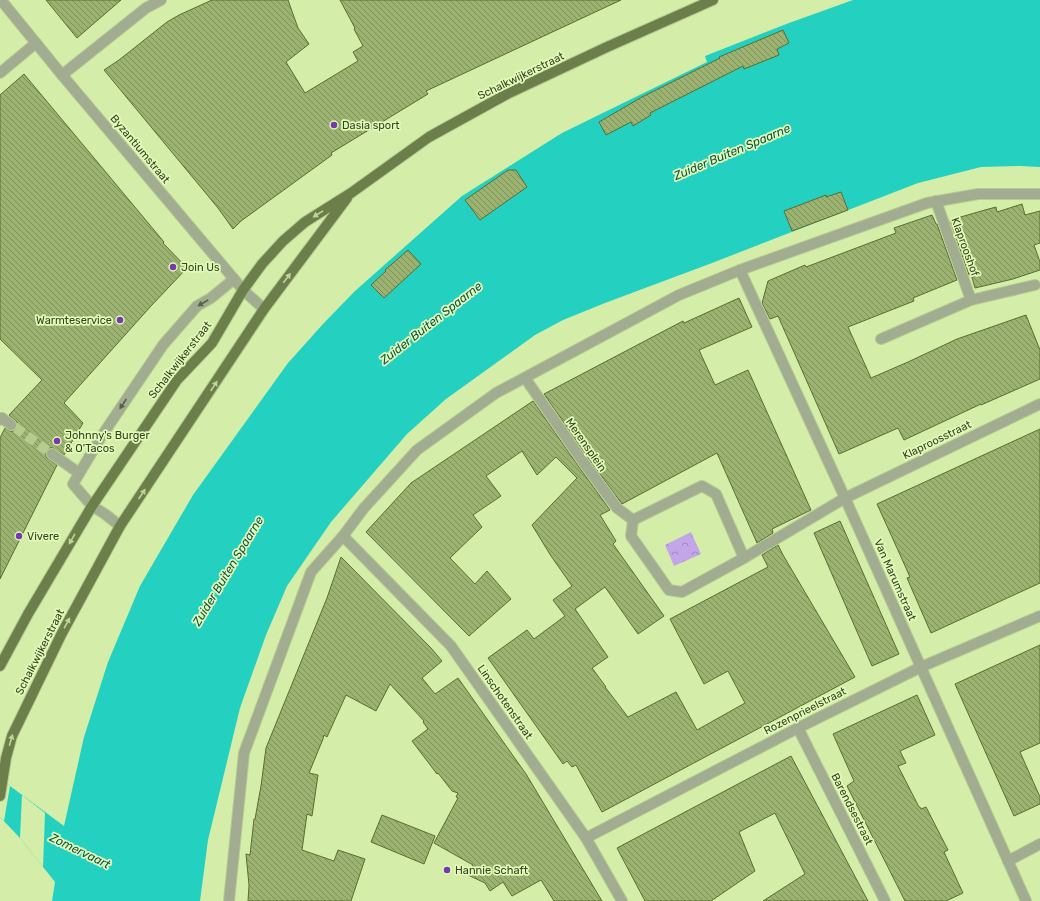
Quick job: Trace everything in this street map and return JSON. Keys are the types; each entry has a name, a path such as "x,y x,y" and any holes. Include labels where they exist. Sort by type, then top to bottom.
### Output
{"main road":[{"name":"Schalkwijkerstraat","path":"0,666 28,614 92,506 177,380 212,343 244,290 262,264 283,241 305,222 351,193 429,137 507,94 713,0"},
{"name":"Schalkwijkerstraat","path":"0,796 6,758 12,736 62,633 120,526 264,310 351,193"}],"street":[{"name":"Byzantiumstraat","path":"1,0 62,76 234,279 264,310"},
{"path":"62,76 146,8 161,0"},
{"path":"0,73 36,43"},
{"path":"229,901 244,753 311,572 343,536 364,508 417,450 496,393 679,295 740,270 927,202 978,194 1040,194"},
{"name":"Klaprooshof","path":"936,201 972,300"},
{"name":"Van Marumstraat","path":"740,270 845,498 1026,901"},
{"name":"Schalkwijkerstraat","path":"120,526 92,506 73,484 101,437 164,345 197,306 211,298 234,279"},
{"path":"881,339 972,300 1035,285"},
{"name":"Merensplein","path":"525,378 617,508 633,520"},
{"name":"Klaproosstraat","path":"845,498 1040,404"},
{"path":"0,420 2,418 11,425"},
{"path":"52,454 79,473"},
{"path":"744,558 716,494 702,486 633,520 632,536 669,590 682,592 744,558 845,498"},
{"name":"Linschotenstraat","path":"343,536 451,646 586,838 622,901"},
{"name":"Rozenprieelstraat","path":"586,838 798,728 921,667 1040,616"},
{"name":"Barendsestraat","path":"798,728 885,901"},
{"path":"1008,861 1040,844"}],"green space":[{"path":"691,532 701,554 674,566 665,545"}],"water":[{"path":"853,0 1040,0 1040,167 981,167 918,183 605,303 563,320 535,335 446,399 407,434 331,522 287,586 266,635 240,708 208,840 200,901 52,901 55,882 20,838 0,817 0,777 64,826 84,737 108,662 140,586 193,495 288,363 355,291 462,196 562,133 707,62 705,56"}],"pier":[{"path":"0,776 10,786 4,821 0,817"},
{"path":"22,795 45,813 43,867 20,838"}],"building":[{"path":"46,0 121,0 77,38"},
{"path":"212,0 288,0 298,28 309,44 286,62 305,93 358,61 353,52 363,46 340,0 621,0 426,91 428,94 331,153 332,155 241,221 233,229 218,208 104,70 167,22"},
{"path":"783,30 789,43 777,49 779,55 744,69 743,66 650,113 651,115 633,126 631,122 606,135 599,122 642,97 720,58 719,57"},
{"path":"24,74 164,242 163,243 187,268 64,403 83,423 64,455 53,448 49,448 46,451 46,457 57,465 0,579 0,438 5,428 10,431 14,431 16,429 17,422 9,415 42,380 0,339 0,95"},
{"path":"508,170 516,170 527,187 480,220 465,200"},
{"path":"841,192 848,210 792,231 784,211 826,195 826,197"},
{"path":"1022,204 1025,215 1040,211 1040,243 1034,245 1040,262 1040,270 1013,279 975,288 950,220 996,207 997,212"},
{"path":"932,215 937,224 957,280 913,298 914,301 848,327 871,378 957,339 1026,315 1040,350 1040,379 981,404 904,440 898,428 839,454 778,316 770,319 762,303 768,281 805,265 806,267 896,233 894,228"},
{"path":"408,250 421,264 384,298 371,285 386,271 385,270"},
{"path":"739,298 752,327 699,350 715,385 748,370 811,510 772,529 773,533 757,543 717,453 622,504 544,394 683,321 684,323"},
{"path":"533,401 610,510 600,515 616,541 613,544 664,616 638,634 605,587 575,609 608,657 592,668 628,717 676,692 697,730 745,703 728,671 704,684 670,619 768,567 762,555 778,545 855,677 602,812 576,765 572,767 567,761 563,764 488,658 527,630 534,639 565,616 553,600 572,586 532,525 577,478 556,457 537,475 522,451 486,476 501,496 473,515 482,527 450,558 475,584 487,571 511,599 469,636 366,532 411,483"},
{"path":"1040,429 1040,583 931,633 907,578 910,577 877,504"},
{"path":"840,521 899,654 872,666 814,533"},
{"path":"341,557 442,661 422,678 435,694 458,678 526,774 602,901 554,901 541,880 512,896 503,882 490,891 485,883 468,875 473,865 434,843 458,798 456,797 458,793 452,791 412,741 428,729 423,722 424,721 390,684 376,711 346,695 327,737 324,735 309,773 318,775 312,816 307,814 302,850 334,861 338,850 365,859 351,901 248,901 249,885 246,854 250,855 254,819 261,786 266,748 327,598"},
{"path":"1040,645 1040,743 1020,752 1040,797 1040,804 1014,816 955,684"},
{"path":"917,695 935,735 900,751 906,763 898,766 919,807 921,809 926,807 948,850 944,852 963,893 946,901 905,901 847,786 854,781 833,734"},
{"path":"791,756 868,901 763,901 805,874 775,813 739,832 755,871 711,901 645,901 617,848"},
{"path":"382,815 435,836 424,864 371,842"}],"tunnel":[{"path":"15,429 16,428 52,454"}],"place":[{"name":"Dasia sport","path":"334,125"},
{"name":"Join Us","path":"173,267"},
{"name":"Warmteservice","path":"120,320"},
{"name":"Johnny's Burger & O'Tacos","path":"57,441"},
{"name":"Vivere","path":"19,536"},
{"name":"Hannie Schaft","path":"447,870"}],"water label":[{"name":"Zuider Buiten Spaarne","path":"732,152"},
{"name":"Zuider Buiten Spaarne","path":"431,323"},
{"name":"Zuider Buiten Spaarne","path":"228,571"},
{"name":"Zomervaart","path":"80,851"}]}
